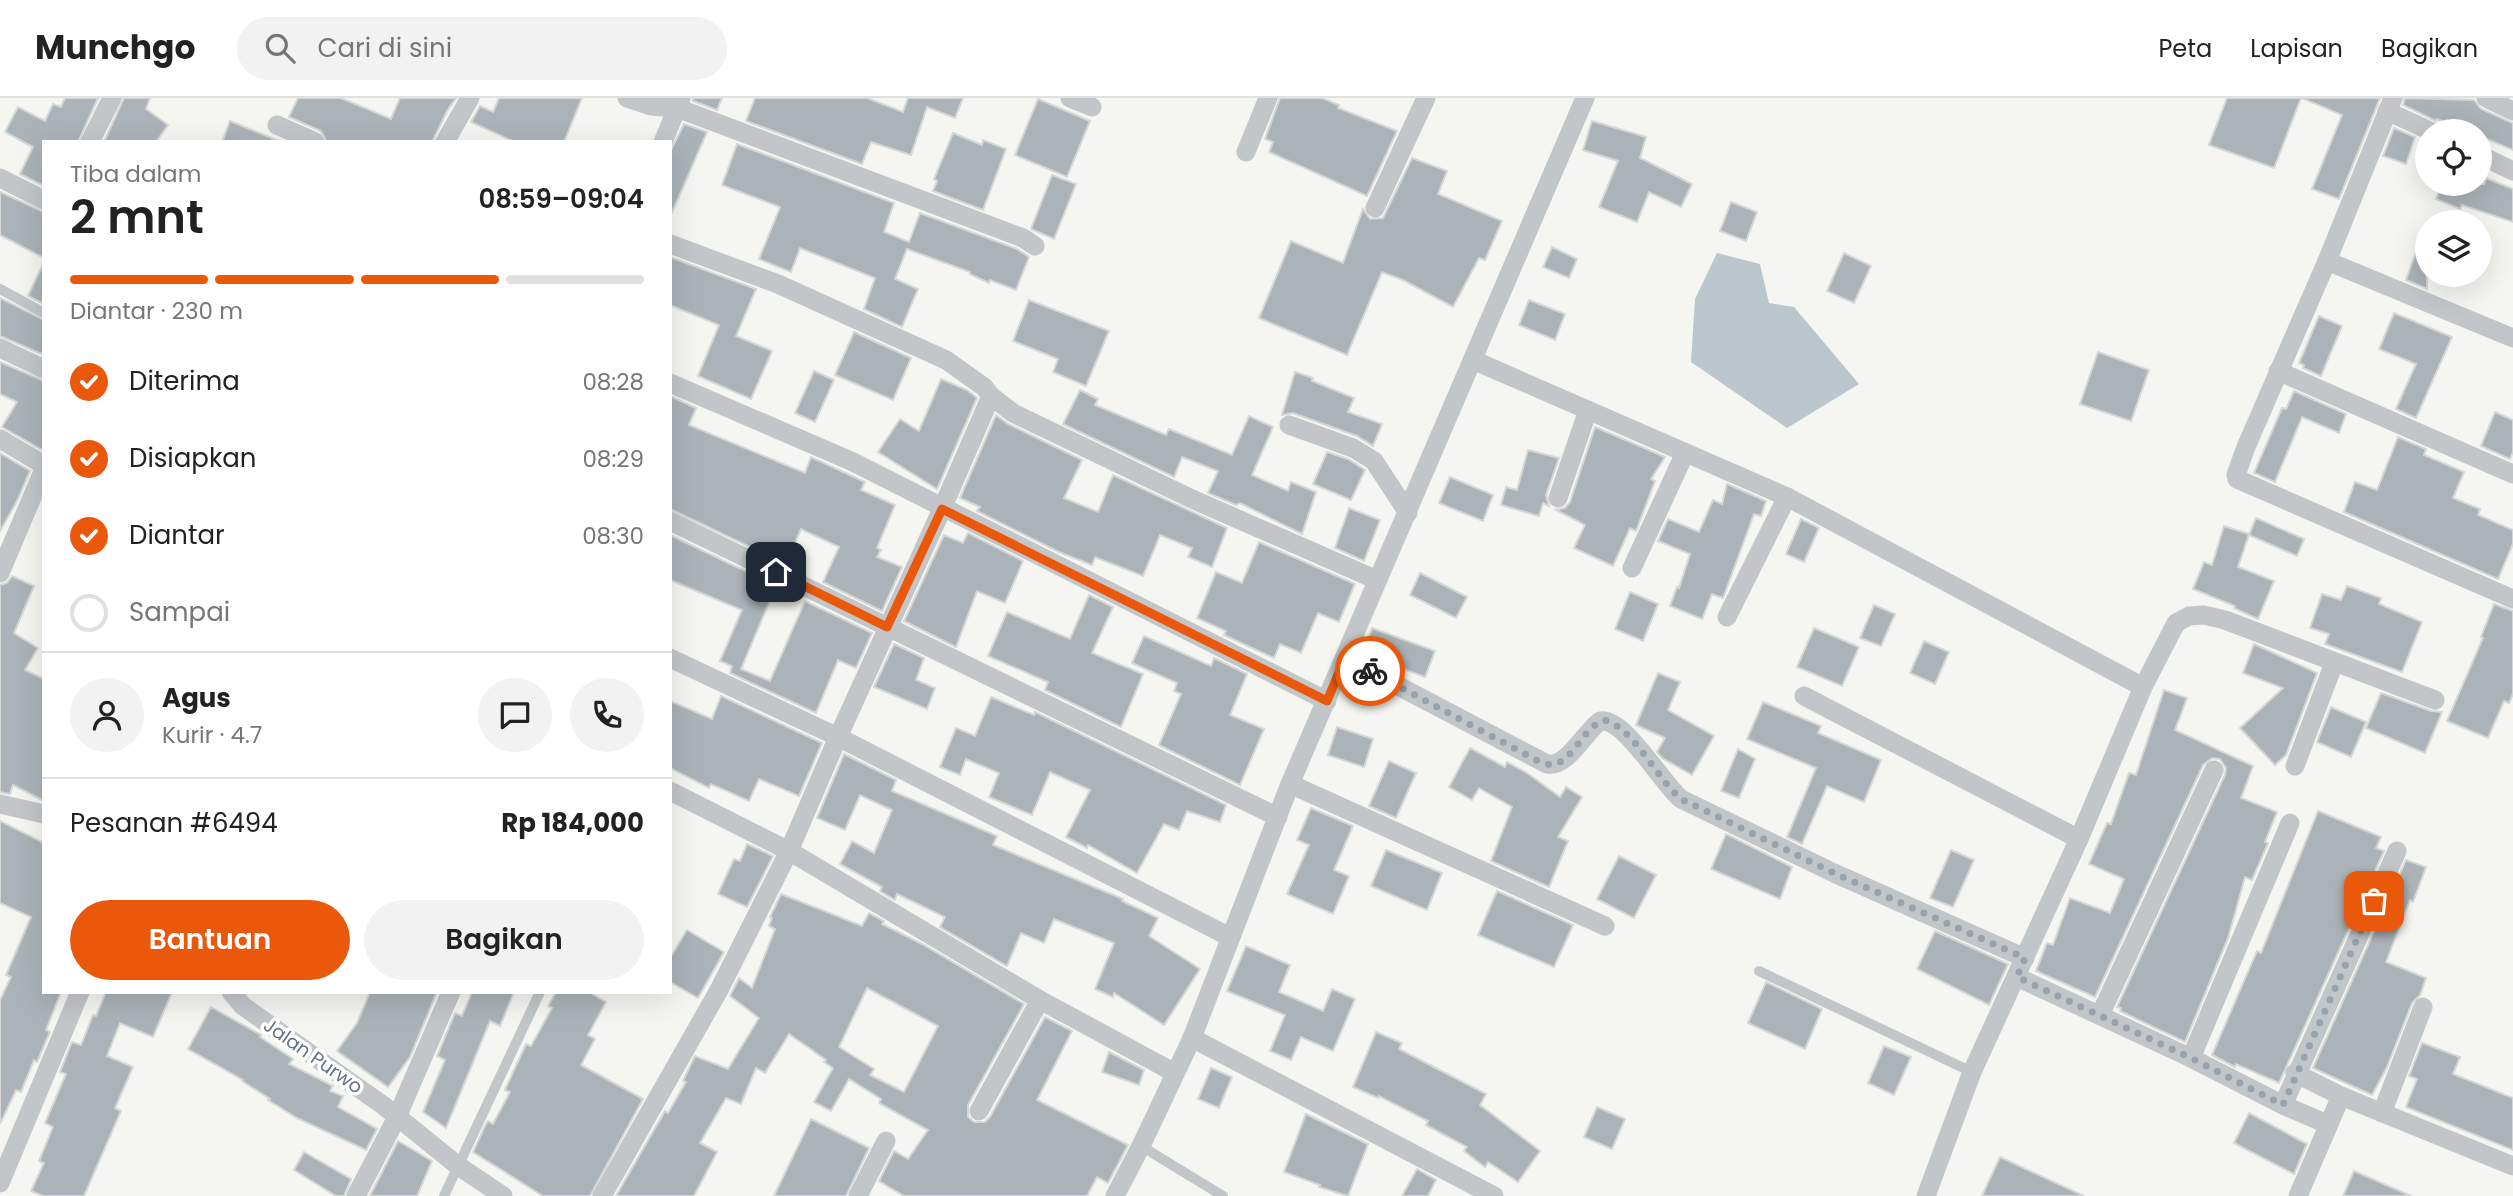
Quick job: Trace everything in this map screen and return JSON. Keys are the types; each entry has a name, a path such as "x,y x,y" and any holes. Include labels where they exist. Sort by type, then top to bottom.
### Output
{"street":[{"path":"91,140 112,98"},
{"path":"446,140 470,98"},
{"path":"627,98 651,106 679,103 1035,246"},
{"path":"1070,98 1092,107"},
{"path":"1246,152 1268,98"},
{"path":"1375,208 1426,98"},
{"path":"1115,1196 1142,1146 1192,1038 1290,784 1585,98"},
{"path":"2486,98 2513,111"},
{"path":"664,140 679,103"},
{"path":"2415,121 2390,104 2236,475 2237,479 2513,599"},
{"path":"277,125 310,140"},
{"path":"2492,161 2513,171"},
{"path":"0,178 42,199"},
{"path":"672,245 778,284 946,360 984,387 1013,413 1180,494 1377,580"},
{"path":"2326,261 2513,338"},
{"path":"0,348 42,368"},
{"path":"1473,359 1787,497 2143,687"},
{"path":"2278,371 2513,474"},
{"path":"672,384 851,461 1327,701"},
{"path":"602,1196 719,990 789,851 991,396"},
{"path":"1558,498 1588,410"},
{"path":"1289,425 1353,448 1374,461 1408,513"},
{"path":"0,439 42,466"},
{"path":"1632,569 1685,453"},
{"path":"0,573 42,472"},
{"path":"1727,617 1787,497"},
{"path":"672,522 1278,817"},
{"path":"1929,1195 1972,1072 2079,839 2143,687 2176,623 2189,616 2204,615 2225,620 2435,700"},
{"path":"1345,658 1547,764 1555,765 1564,760 1600,721 1610,722 1627,734 1681,799 2021,967 2100,1015 2283,1105 2328,1124"},
{"path":"672,659 838,737 1230,937"},
{"path":"2295,766 2334,663"},
{"path":"1804,696 2079,839"},
{"path":"2100,1015 2214,770"},
{"path":"1290,784 1605,926"},
{"path":"672,792 789,851 1040,1000 1175,1073"},
{"path":"0,804 42,814"},
{"path":"2191,1058 2290,823"},
{"path":"2283,1105 2295,1073 2397,851"},
{"path":"0,1183 79,994"},
{"name":"Jalan Purwo","path":"233,994 243,1006 397,1117 457,1166 503,1196"},
{"path":"356,1196 397,1117 450,994"},
{"path":"979,1111 1040,1000"},
{"path":"2382,1113 2423,1007"},
{"path":"1192,1038 1494,1196"},
{"path":"2295,1073 2341,1096 2513,1166"},
{"path":"2298,1196 2341,1096"},
{"path":"858,1196 886,1141"}],"lane":[{"path":"0,289 42,312"},
{"path":"1759,971 1972,1072"},
{"path":"444,1196 539,994"},
{"path":"1142,1146 1223,1196"}],"shaded area":[{"path":"1717,253 1760,264 1769,303 1794,307 1859,384 1787,428 1691,362 1695,299"}],"building":[{"path":"65,98 98,98 79,140 42,140 42,185 20,174 33,147 5,132 18,107 45,121 53,104 61,107"},
{"path":"124,98 150,98 146,109 168,125 157,140 105,140"},
{"path":"298,98 341,98 391,119 400,98 456,98 433,140 326,140 321,131 289,117"},
{"path":"499,98 582,98 565,140 511,140 471,122 480,106 493,112"},
{"path":"693,98 722,98 717,110 693,101"},
{"path":"755,98 867,98 903,112 908,98 963,98 955,118 927,107 911,155 871,142 862,164 746,121"},
{"path":"1280,98 1322,98 1339,105 1338,108 1397,131 1367,196 1269,152 1273,142 1265,139"},
{"path":"2227,98 2301,98 2274,168 2209,145"},
{"path":"2302,98 2380,98 2339,199 2312,189 2342,115"},
{"path":"2405,98 2474,100 2481,109 2513,123 2513,150 2492,141 2492,119 2432,119 2403,105"},
{"path":"1038,99 1090,121 1067,177 1015,155"},
{"path":"230,121 277,140 223,140"},
{"path":"1592,121 1646,137 1640,158 1692,184 1681,207 1649,192 1637,222 1599,207 1618,161 1583,150"},
{"path":"684,124 707,132 672,212 672,148"},
{"path":"2394,128 2415,137 2406,164 2383,156"},
{"path":"953,133 982,145 983,140 1006,149 983,210 933,191 937,181 934,179"},
{"path":"737,144 894,203 884,232 909,242 920,213 1017,249 1029,257 1016,290 990,280 989,283 970,272 907,249 895,279 918,289 902,327 864,309 875,278 800,248 791,272 759,259 780,207 722,185"},
{"path":"1412,158 1447,171 1438,194 1502,221 1485,260 1479,258 1453,307 1403,280 1382,272 1347,355 1259,318 1291,241 1343,263 1363,209 1370,219 1383,218"},
{"path":"1052,175 1076,184 1054,239 1031,229"},
{"path":"2492,180 2513,189 2513,222 2492,215 2492,210 2477,210 2462,205 2460,209 2436,199 2437,196 2492,196"},
{"path":"0,192 42,211 42,257 0,235"},
{"path":"1731,202 1757,212 1746,241 1720,231"},
{"path":"1552,247 1577,259 1569,278 1543,267"},
{"path":"1844,253 1871,266 1854,303 1827,291"},
{"path":"2415,255 2415,284 2406,280"},
{"path":"672,258 756,289 736,336 772,351 751,399 698,376 719,325 672,306"},
{"path":"42,266 42,303 28,296"},
{"path":"0,298 42,319 42,354 0,336"},
{"path":"1029,300 1109,331 1086,386 1053,372 1058,359 1013,341"},
{"path":"1529,300 1565,314 1555,340 1519,325"},
{"path":"2394,313 2452,337 2416,418 2396,409 2416,364 2379,349"},
{"path":"2319,316 2342,326 2321,376 2303,368 2304,365 2299,363"},
{"path":"854,332 911,358 893,400 835,375"},
{"path":"2098,352 2149,370 2131,421 2080,404"},
{"path":"0,362 42,380 42,450 2,427 17,402 0,394"},
{"path":"814,371 834,380 815,422 795,413"},
{"path":"1295,372 1354,398 1348,412 1382,424 1373,446 1357,436 1293,413 1282,415"},
{"path":"941,379 967,390 977,398 937,489 878,452 900,419 919,431"},
{"path":"1080,390 1098,399 1095,405 1166,435 1169,429 1232,455 1249,416 1273,427 1252,475 1288,491 1291,482 1316,492 1302,534 1240,503 1236,505 1208,493 1218,471 1182,457 1174,477 1063,424"},
{"path":"2294,391 2346,414 2339,433 2302,417 2275,482 2254,473 2282,408 2286,409"},
{"path":"672,397 696,408 689,425 805,473 811,457 865,482 861,490 895,505 877,548 881,550 877,557 902,567 882,611 823,582 839,547 801,529 786,564 672,510"},
{"path":"2495,412 2513,420 2513,452 2510,459 2481,446"},
{"path":"996,415 1008,424 1082,460 1064,498 1098,512 1113,475 1227,528 1212,567 1188,557 1192,548 1160,535 1143,576 1095,557 1092,565 1059,552 977,511 980,507 960,498"},
{"path":"1595,427 1665,457 1651,479 1655,481 1636,531 1630,528 1613,566 1574,548 1585,525 1556,510 1565,508 1570,502"},
{"path":"2398,437 2426,449 2424,455 2464,472 2453,498 2480,509 2478,515 2513,530 2513,544 2498,579 2344,512 2355,482 2377,490"},
{"path":"1528,450 1559,458 1546,495 1549,506 1543,503 1539,516 1501,505 1506,487 1517,490"},
{"path":"1327,452 1348,459 1365,470 1351,500 1313,484"},
{"path":"0,453 30,471 0,531"},
{"path":"1450,477 1493,495 1483,521 1439,503"},
{"path":"1727,484 1766,501 1761,516 1754,514 1723,598 1712,594 1702,619 1670,606 1690,554 1658,541 1668,519 1699,532 1713,500 1722,504"},
{"path":"1349,508 1380,520 1364,561 1335,548"},
{"path":"2256,518 2304,539 2297,556 2249,535"},
{"path":"1801,519 1819,528 1804,562 1786,554"},
{"path":"2224,526 2249,534 2238,567 2274,581 2258,619 2234,608 2235,606 2193,589 2204,562 2212,565"},
{"path":"968,533 1023,561 1005,603 977,591 956,647 904,621 944,535 963,543"},
{"path":"672,536 776,586 741,669 770,681 805,601 872,633 856,668 838,660 816,713 730,673 732,666 720,661 742,610 672,581"},
{"path":"1259,542 1355,584 1339,622 1318,613 1301,653 1280,644 1274,658 1224,635 1226,631 1197,618 1216,572 1242,583"},
{"path":"1420,573 1467,597 1456,618 1410,595"},
{"path":"12,576 34,586 14,633 38,648 25,670 42,678 42,800 13,785 10,794 0,792 0,585 7,583"},
{"path":"2347,586 2381,598 2379,604 2422,622 2402,672 2325,644 2329,634 2310,628 2322,594 2341,600"},
{"path":"1630,592 1658,604 1643,641 1615,629"},
{"path":"1089,595 1113,607 1092,653 1143,674 1121,727 1045,690 1048,682 988,656 1007,612 1070,639"},
{"path":"2494,604 2513,611 2513,694 2509,703 2504,701 2488,738 2447,721 2483,638 2481,637"},
{"path":"1874,605 1895,614 1881,646 1860,638"},
{"path":"1372,628 1435,651 1425,677 1363,654"},
{"path":"1814,628 1859,647 1842,686 1797,667"},
{"path":"1144,636 1211,666 1214,658 1247,674 1230,715 1264,729 1240,785 1159,745 1181,694 1174,691 1177,683 1132,663"},
{"path":"1924,641 1949,652 1935,684 1910,673"},
{"path":"894,644 924,658 916,680 935,688 927,709 874,687"},
{"path":"2254,644 2317,673 2286,755 2275,765 2240,728 2283,688 2243,673"},
{"path":"1658,673 1680,682 1668,710 1714,736 1692,775 1662,758 1657,752 1665,738 1636,725"},
{"path":"2164,690 2187,698 2175,730 2253,766 2241,798 2277,812 2265,842 2268,843 2252,880 2245,877 2228,938 2185,1042 2120,1011 2121,1008 2117,1007 2225,775 2226,768 2220,759 2212,758 2203,765 2095,997 2036,971 2047,943 2053,945 2070,898 2110,913 2124,879 2089,864 2107,823 2111,824 2129,773 2136,775"},
{"path":"2381,693 2431,711 2442,712 2425,753 2366,728"},
{"path":"721,696 822,743 799,796 759,779 749,801 711,784 709,788 672,769 672,702 712,719"},
{"path":"991,697 1034,715 1035,712 1226,805 1220,822 1187,811 1179,830 1164,824 1137,873 1088,845 1087,848 1066,837 1090,790 1050,772 1032,815 989,797 999,773 966,759 960,775 940,767 956,728 975,736"},
{"path":"1763,702 1821,726 1818,733 1881,760 1864,802 1827,786 1802,844 1787,837 1816,768 1747,739"},
{"path":"2331,707 2366,722 2351,757 2317,742"},
{"path":"1337,727 1373,739 1364,767 1328,755"},
{"path":"1470,748 1505,767 1507,762 1560,797 1566,787 1582,797 1558,837 1568,841 1549,887 1491,861 1512,807 1479,788 1472,800 1449,787"},
{"path":"1738,749 1755,759 1739,798 1721,791"},
{"path":"844,754 896,780 892,791 997,836 993,845 1123,899 1122,901 1158,918 1149,936 1200,969 1164,1025 1114,993 1113,997 1095,989 1114,943 1054,919 1044,943 1021,933 1007,966 940,927 945,917 897,894 895,900 880,891 882,887 840,864 852,841 874,853 892,810 860,795 845,830 817,818"},
{"path":"1389,761 1416,773 1396,818 1369,806"},
{"path":"1311,808 1353,826 1334,870 1349,876 1333,914 1287,894 1309,845 1297,840"},
{"path":"2318,811 2381,837 2376,848 2384,851 2279,1083 2236,1064 2235,1067 2212,1055 2257,951 2261,953"},
{"path":"0,821 42,842 42,994 60,994 46,1030 50,1032 37,1062 34,1060 21,1092 16,1090 0,1124 0,1000 11,977 6,975 31,917 0,903"},
{"path":"1726,834 1792,867 1780,899 1711,869"},
{"path":"747,844 773,856 747,907 718,894 734,859 740,861"},
{"path":"1386,850 1442,873 1427,910 1371,886"},
{"path":"1951,850 1974,860 1953,907 1930,898"},
{"path":"1619,856 1656,875 1634,918 1597,899"},
{"path":"2406,860 2426,867 2386,962 2426,978 2420,995 2412,1003 2387,1067 2372,1095 2313,1068"},
{"path":"1497,891 1573,925 1554,967 1478,935"},
{"path":"781,894 862,926 869,913 884,921 882,924 922,944 1024,1004 968,1105 968,1117 974,1122 985,1122 990,1117 1045,1017 1072,1031 1037,1100 1128,1145 1108,1183 1097,1177 1087,1196 904,1196 879,1181 894,1151 908,1159 928,1130 879,1103 881,1099 849,1079 831,1111 814,1102 833,1068 789,1034 765,1073 756,1068 741,1104 726,1098 700,1143 717,1152 694,1196 616,1196 665,1111 668,1113 686,1082 683,1081 695,1056 728,1069 759,1018 730,996 739,978 752,988 775,929 769,926 770,917","holes":["867,988 938,1026 904,1092 870,1075 874,1069 839,1047"]},
{"path":"687,930 724,952 698,998 672,983 672,955"},
{"path":"1935,931 2008,964 1989,1005 1917,969"},
{"path":"1246,946 1290,965 1279,992 1323,1011 1332,989 1355,999 1333,1051 1301,1037 1291,1060 1270,1051 1285,1015 1227,991"},
{"path":"1766,982 1822,1009 1805,1049 1748,1023"},
{"path":"105,994 171,994 153,1037 120,1023 107,1056 133,1067 115,1108 121,1111 84,1196 43,1196 31,1191 44,1163 39,1161 53,1127 45,1123 66,1074 60,1072 72,1042 81,1045 93,1015 96,1016"},
{"path":"369,994 436,994 410,1057 388,1087 337,1051 357,1023"},
{"path":"471,994 513,994 500,1026 490,1021 446,1128 423,1112 445,1060 437,1056 455,1013 462,1016"},
{"path":"555,994 592,994 606,1002 588,1035 595,1039 581,1065 643,1099 590,1196 543,1196 473,1152 486,1124 488,1121 493,1124 510,1092 505,1090 526,1044 531,1046 552,1008 548,1006"},
{"path":"211,1007 261,1035 260,1037 293,1059 289,1064 333,1086 330,1091 343,1096 338,1107 377,1129 366,1150 297,1118 243,1080 188,1049"},
{"path":"1376,1032 1402,1043 1399,1049 1486,1094 1480,1105 1540,1151 1518,1182 1488,1162 1485,1167 1464,1151 1467,1147 1426,1125 1428,1121 1379,1096 1378,1098 1353,1087"},
{"path":"2422,1043 2460,1057 2453,1074 2513,1098 2513,1150 2406,1107 2417,1079 2409,1076"},
{"path":"1884,1046 1911,1057 1894,1095 1868,1083"},
{"path":"1109,1052 1144,1070 1139,1085 1102,1072"},
{"path":"1211,1068 1232,1077 1219,1108 1198,1099"},
{"path":"1597,1107 1625,1119 1612,1149 1584,1137"},
{"path":"2249,1113 2307,1144 2294,1174 2234,1143"},
{"path":"1306,1114 1368,1144 1348,1196 1284,1172"},
{"path":"811,1119 869,1148 846,1196 774,1196"},
{"path":"398,1141 432,1161 417,1196 370,1196"},
{"path":"304,1152 351,1179 344,1196 336,1196 294,1170"},
{"path":"2000,1157 2084,1196 1982,1196"},
{"path":"1417,1169 1436,1180 1428,1196 1402,1196"},
{"path":"2354,1171 2411,1196 2343,1196"}],"way so far":[{"path":"1370,671 1540,762 1552,765 1564,760 1595,724 1606,720 1627,734 1650,765 1681,799 1834,873 2025,958 2017,977 2191,1058 2283,1105 2374,901"}],"route":[{"path":"776,572 887,627 942,509 1327,701 1345,658 1370,671"}]}
